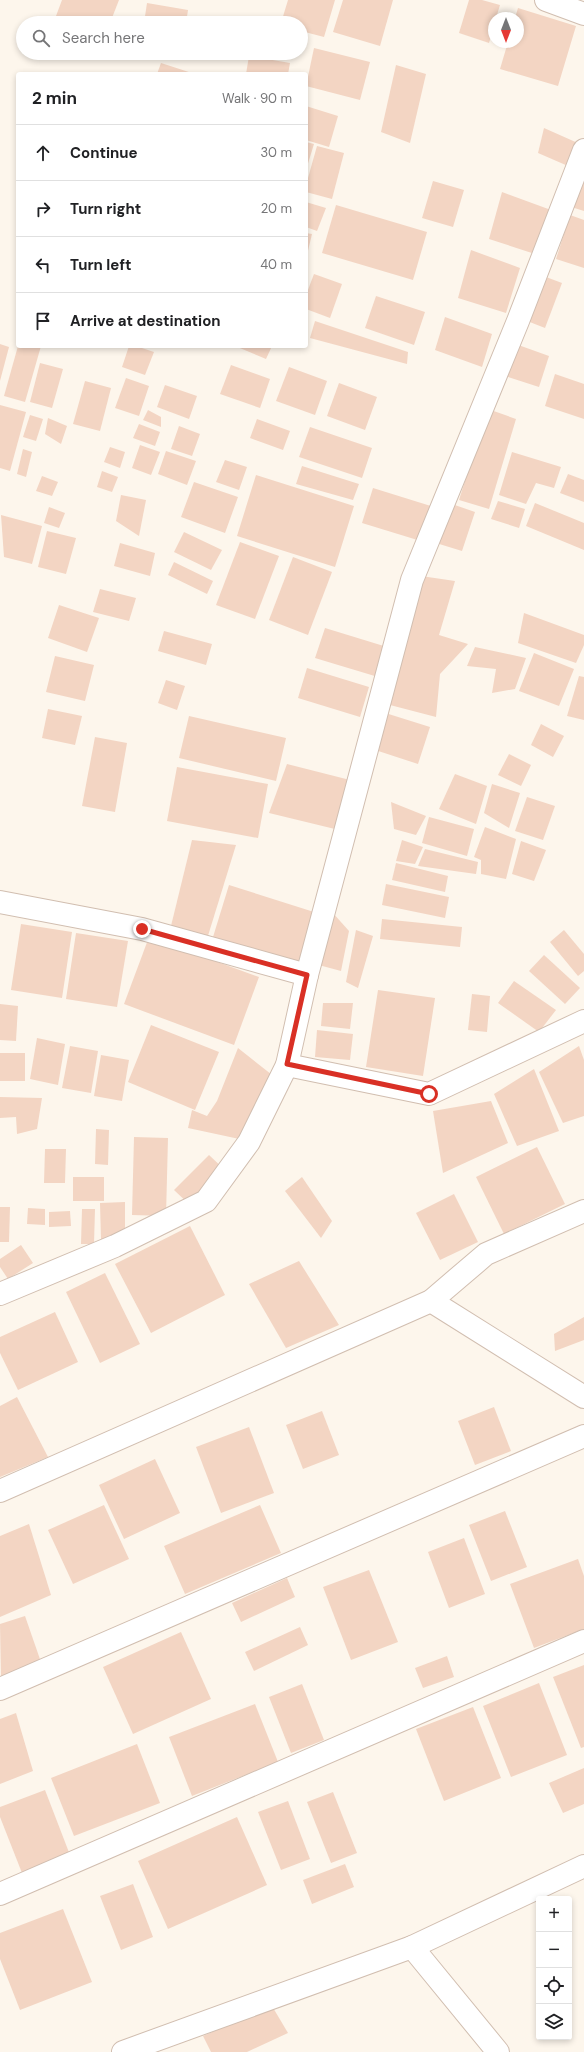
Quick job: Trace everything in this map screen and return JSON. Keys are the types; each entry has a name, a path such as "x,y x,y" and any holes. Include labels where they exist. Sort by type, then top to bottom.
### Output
{"street":[{"path":"546,0 584,14"},
{"path":"0,1294 115,1246 206,1201 250,1142 287,1064 307,975 412,580 518,321 584,150"},
{"path":"0,902 142,929 307,975"},
{"path":"287,1064 429,1094 584,1021"},
{"path":"0,1491 430,1301 486,1254 584,1211"},
{"path":"430,1301 584,1397"},
{"path":"0,1689 584,1436"},
{"path":"0,1894 584,1641"},
{"path":"123,2052 412,1947 584,1866"},
{"path":"412,1947 498,2052"}],"building":[{"path":"62,0 119,0 113,16 56,16"},
{"path":"288,0 335,0 324,37 308,33 308,16 283,16"},
{"path":"343,0 393,0 380,46 333,32"},
{"path":"469,0 482,0 500,5 498,12 488,12 488,43 459,33"},
{"path":"147,3 188,10 187,16 145,16"},
{"path":"518,8 576,26 558,86 500,69 506,48 524,48 524,12 517,12"},
{"path":"314,48 370,62 360,100 308,87 308,76"},
{"path":"248,60 272,60 290,63 288,72 246,72"},
{"path":"161,63 189,72 158,72"},
{"path":"396,65 426,74 410,143 381,132"},
{"path":"308,107 338,116 329,147 308,141"},
{"path":"544,128 580,144 568,166 538,153"},
{"path":"308,142 314,144 308,164"},
{"path":"317,146 344,153 332,199 308,193 308,178"},
{"path":"584,177 584,211 568,206"},
{"path":"433,181 464,190 453,227 422,218"},
{"path":"502,192 551,210 538,255 489,239"},
{"path":"308,203 326,208 317,231 308,228"},
{"path":"336,205 427,232 413,280 322,253"},
{"path":"570,215 584,220 584,268 556,259"},
{"path":"308,233 312,234 308,251"},
{"path":"471,250 520,268 506,313 458,298"},
{"path":"314,274 342,284 330,318 308,310 308,290"},
{"path":"538,274 562,283 545,328 522,319"},
{"path":"376,296 425,312 414,345 365,328"},
{"path":"445,317 492,334 482,367 435,350"},
{"path":"315,321 408,352 407,364 310,338"},
{"path":"510,342 549,356 539,387 499,374"},
{"path":"0,344 9,347 0,381"},
{"path":"17,348 40,348 25,402 4,396"},
{"path":"128,348 142,348 154,352 145,375 122,367"},
{"path":"240,348 271,348 266,359"},
{"path":"40,363 63,369 52,408 30,402"},
{"path":"231,365 270,379 260,408 220,394"},
{"path":"289,367 327,381 315,415 276,401"},
{"path":"555,374 584,384 584,419 545,406"},
{"path":"126,378 149,386 139,416 115,408"},
{"path":"85,381 111,388 100,431 73,424"},
{"path":"339,383 377,397 365,430 327,416"},
{"path":"165,385 197,396 189,419 157,407"},
{"path":"0,405 26,412 10,471 0,468"},
{"path":"488,409 516,419 489,509 459,500"},
{"path":"148,410 161,417 161,427 143,420"},
{"path":"30,415 43,419 36,441 23,437"},
{"path":"48,418 67,426 61,444 45,434"},
{"path":"257,419 290,431 283,450 250,438"},
{"path":"139,424 160,432 155,446 133,438"},
{"path":"179,426 200,434 192,456 171,449"},
{"path":"310,427 372,448 362,478 299,457"},
{"path":"140,445 160,452 151,475 132,468"},
{"path":"110,447 125,452 120,468 104,462"},
{"path":"23,449 32,452 26,477 17,474"},
{"path":"166,451 196,461 187,485 158,474"},
{"path":"512,452 561,467 554,488 536,483 526,504 499,495"},
{"path":"225,460 247,467 239,490 216,482"},
{"path":"302,466 359,484 353,500 296,484"},
{"path":"102,471 118,477 112,492 97,487"},
{"path":"568,474 584,480 584,502 560,493"},
{"path":"256,475 354,506 335,567 237,536"},
{"path":"42,476 58,482 52,496 36,491"},
{"path":"194,482 238,497 225,533 181,517"},
{"path":"373,488 434,507 424,542 362,523"},
{"path":"121,495 146,500 139,536 116,521"},
{"path":"498,501 525,509 519,528 491,519"},
{"path":"449,503 475,512 462,551 436,543"},
{"path":"535,503 584,523 584,550 526,526"},
{"path":"49,507 65,513 59,528 44,523"},
{"path":"1,515 42,526 32,564 4,557"},
{"path":"47,531 76,538 66,574 38,567"},
{"path":"184,532 222,550 211,570 174,552"},
{"path":"240,542 279,556 255,619 216,605"},
{"path":"120,543 155,553 150,576 114,566"},
{"path":"293,557 332,572 308,635 269,620"},
{"path":"174,562 213,581 207,594 168,575"},
{"path":"421,576 455,581 439,635 468,644 440,674 436,717 390,705"},
{"path":"100,589 136,598 129,621 93,612"},
{"path":"59,605 99,618 87,652 48,638"},
{"path":"524,613 584,635 584,645 576,663 518,643"},
{"path":"325,628 387,647 378,677 315,658"},
{"path":"164,631 212,644 206,665 158,651"},
{"path":"475,647 526,658 515,689 492,693 496,669 467,666"},
{"path":"534,653 574,669 559,706 519,691"},
{"path":"55,656 94,665 85,701 46,692"},
{"path":"307,668 369,687 360,717 298,698"},
{"path":"579,676 584,677 584,720 567,716"},
{"path":"166,680 185,686 177,710 158,703"},
{"path":"48,709 82,716 75,745 42,738"},
{"path":"379,711 430,727 418,764 366,747"},
{"path":"189,716 286,738 276,781 179,758"},
{"path":"541,724 564,736 553,757 531,745"},
{"path":"95,737 127,743 115,812 82,806"},
{"path":"509,754 531,765 521,786 498,775"},
{"path":"287,764 350,780 339,830 269,813"},
{"path":"177,767 268,784 258,838 167,821"},
{"path":"455,774 487,786 476,824 439,809"},
{"path":"492,784 520,793 509,828 484,813"},
{"path":"527,797 555,806 543,840 515,831"},
{"path":"391,802 426,816 416,835 394,829"},
{"path":"429,817 474,829 467,856 422,843"},
{"path":"485,827 516,839 506,879 481,874 481,860 474,857"},
{"path":"192,840 236,845 207,939 170,930"},
{"path":"402,840 423,847 415,864 396,861"},
{"path":"521,841 546,850 534,881 512,874"},
{"path":"425,849 478,862 476,874 418,866"},
{"path":"396,863 448,876 445,892 392,880"},
{"path":"386,884 449,897 445,918 382,905"},
{"path":"229,885 314,912 298,964 213,937"},
{"path":"332,912 349,931 341,971 315,964"},
{"path":"382,919 462,927 460,947 380,939"},
{"path":"21,924 72,932 62,998 11,990"},
{"path":"356,930 373,936 358,988 346,982"},
{"path":"564,930 584,954 584,971 578,976 550,942"},
{"path":"76,933 128,941 117,1007 66,999"},
{"path":"149,937 259,977 234,1045 124,1004"},
{"path":"544,955 580,988 565,1004 529,971"},
{"path":"514,981 556,1010 539,1032 498,1003"},
{"path":"378,990 435,998 423,1076 366,1067"},
{"path":"472,994 490,996 487,1032 468,1030"},
{"path":"323,1003 353,1003 350,1029 321,1026"},
{"path":"0,1004 18,1006 16,1041 0,1040"},
{"path":"151,1025 219,1052 195,1110 128,1082"},
{"path":"317,1030 353,1034 350,1060 315,1057"},
{"path":"37,1038 65,1044 58,1085 30,1079"},
{"path":"70,1046 98,1051 91,1093 62,1088"},
{"path":"579,1046 584,1060 584,1116 563,1123 539,1072"},
{"path":"238,1048 276,1078 244,1140 188,1128 192,1110 207,1116 217,1101"},
{"path":"0,1053 25,1053 25,1081 0,1081"},
{"path":"101,1055 129,1060 122,1101 94,1096"},
{"path":"534,1069 559,1131 517,1146 494,1094"},
{"path":"0,1097 42,1098 37,1129 17,1134 16,1117 0,1118"},
{"path":"491,1101 508,1143 443,1173 433,1111"},
{"path":"96,1129 109,1130 108,1165 95,1164"},
{"path":"134,1137 168,1138 166,1216 132,1215"},
{"path":"537,1147 565,1204 504,1234 476,1177"},
{"path":"45,1149 66,1149 65,1183 44,1183"},
{"path":"209,1155 226,1171 191,1206 174,1190"},
{"path":"73,1177 104,1177 104,1201 73,1201"},
{"path":"302,1177 332,1221 321,1238 285,1191"},
{"path":"454,1194 478,1242 440,1260 416,1213"},
{"path":"125,1202 125,1240 101,1240 100,1203"},
{"path":"0,1207 10,1207 9,1242 0,1242"},
{"path":"28,1208 45,1209 45,1225 27,1224"},
{"path":"82,1209 95,1209 94,1244 81,1244"},
{"path":"70,1211 71,1226 49,1227 49,1212"},
{"path":"190,1226 225,1295 151,1333 115,1264"},
{"path":"21,1245 33,1263 8,1279 0,1267 0,1259"},
{"path":"299,1261 339,1325 286,1348 249,1284"},
{"path":"105,1273 140,1344 100,1363 66,1292"},
{"path":"55,1312 78,1362 18,1390 0,1353 0,1337"},
{"path":"584,1317 584,1340 555,1351 554,1334"},
{"path":"17,1397 48,1457 0,1477 0,1406"},
{"path":"494,1407 511,1451 475,1465 458,1421"},
{"path":"322,1411 339,1455 303,1469 286,1425"},
{"path":"249,1427 274,1493 221,1513 196,1447"},
{"path":"155,1459 180,1513 124,1539 99,1485"},
{"path":"104,1505 129,1559 73,1584 48,1530"},
{"path":"260,1505 281,1553 185,1594 164,1546"},
{"path":"505,1511 527,1567 491,1581 469,1525"},
{"path":"29,1524 51,1595 0,1617 0,1536"},
{"path":"464,1538 485,1594 449,1608 428,1552"},
{"path":"578,1559 584,1576 584,1629 534,1648 510,1584"},
{"path":"369,1570 398,1642 351,1660 323,1587"},
{"path":"287,1578 295,1597 241,1622 232,1603"},
{"path":"25,1616 42,1665 1,1678 0,1624"},
{"path":"300,1627 308,1645 254,1671 245,1652"},
{"path":"181,1632 211,1699 133,1734 103,1667"},
{"path":"447,1656 454,1677 423,1688 415,1668"},
{"path":"584,1665 584,1747 581,1748 553,1677"},
{"path":"539,1683 567,1755 511,1777 483,1706"},
{"path":"302,1684 324,1740 291,1753 269,1697"},
{"path":"255,1704 278,1762 192,1796 169,1737"},
{"path":"473,1707 501,1778 444,1801 416,1729"},
{"path":"16,1713 33,1771 0,1784 0,1719"},
{"path":"137,1744 160,1803 74,1836 51,1778"},
{"path":"584,1768 584,1804 563,1813 549,1783"},
{"path":"45,1790 70,1855 22,1873 0,1817 0,1807"},
{"path":"333,1792 357,1853 331,1863 307,1802"},
{"path":"288,1801 310,1859 281,1870 258,1812"},
{"path":"237,1817 267,1885 168,1929 138,1861"},
{"path":"345,1864 354,1887 312,1904 303,1880"},
{"path":"133,1884 153,1937 121,1950 100,1896"},
{"path":"63,1909 92,1982 20,2010 0,1959 0,1933"},
{"path":"272,2006 288,2033 247,2052 211,2052 203,2036"}],"route":[{"path":"142,929 307,975 287,1064 429,1094"}]}
